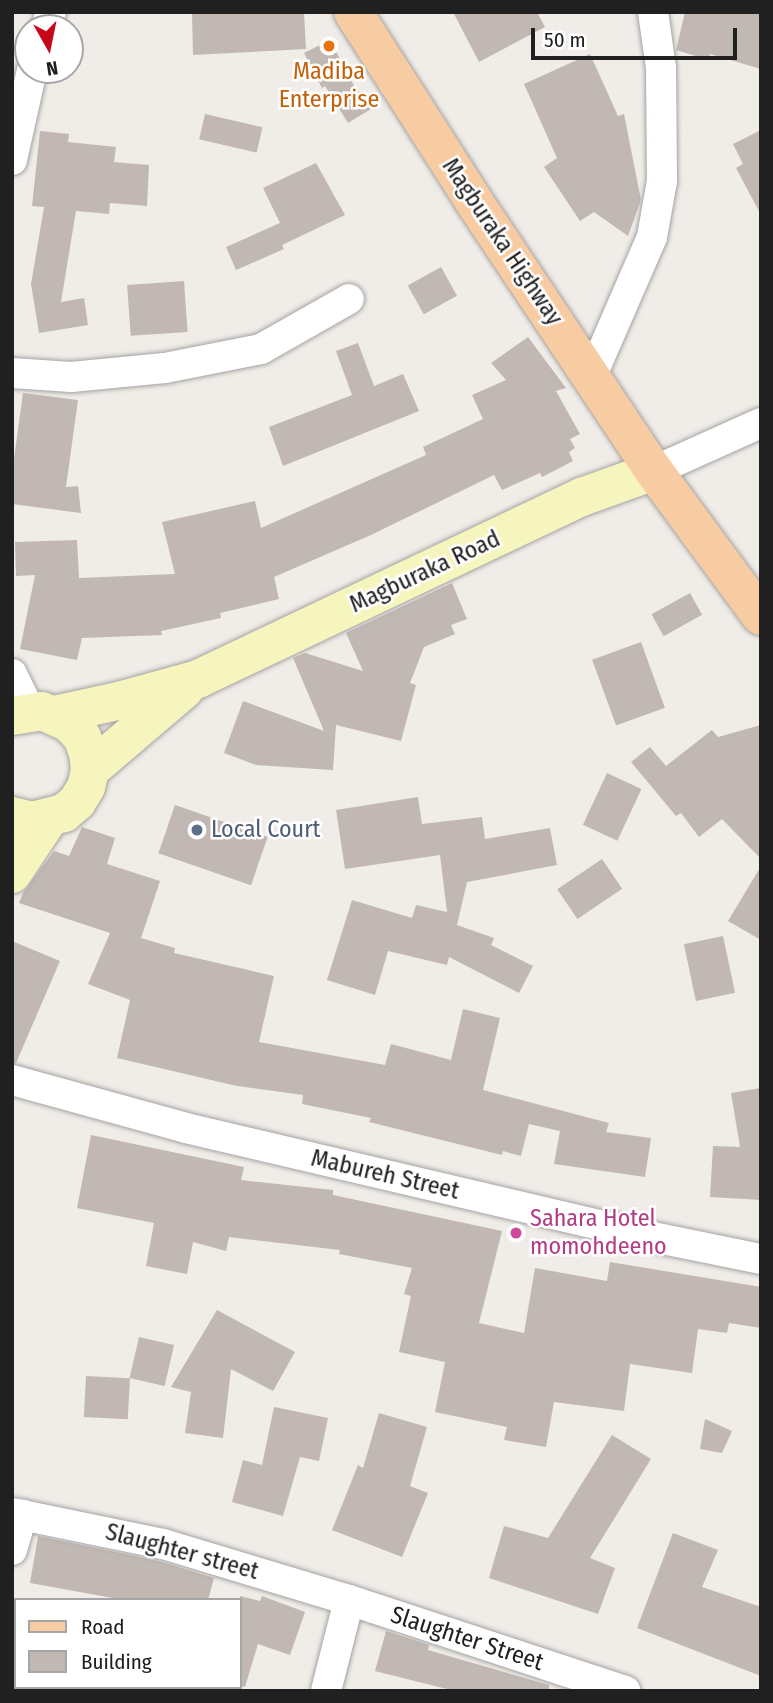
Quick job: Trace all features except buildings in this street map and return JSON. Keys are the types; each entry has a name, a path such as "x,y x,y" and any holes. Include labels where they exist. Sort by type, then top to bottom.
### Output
{"main road":[{"name":"Magburaka Highway","path":"353,12 473,200 654,471 761,616"},
{"name":"Magburaka Road","path":"32,714 122,701 198,679 582,497 654,471"},
{"name":"Magburaka Road","path":"90,770 198,679"},
{"path":"12,874 22,819 64,813 77,802 86,787 90,770 82,737 69,723 32,714"}],"street":[{"path":"592,375 652,237 662,181 661,68 653,12"},
{"path":"12,160 29,84"},
{"path":"12,373 71,377 165,368 261,349 349,299"},
{"path":"654,471 761,423"},
{"path":"12,674 32,714"},
{"name":"Mabureh Street","path":"12,1080 186,1128 633,1233 761,1259"},
{"path":"12,1550 17,1513"},
{"name":"Slaughter street","path":"17,1513 163,1544 349,1600"},
{"path":"326,1691 349,1600"},
{"name":"Slaughter Street","path":"349,1600 625,1691"}],"place":[{"name":"Madiba Enterprise","path":"329,46"},
{"name":"Local Court","path":"197,830"},
{"name":"Sahara Hotel momohdeeno","path":"516,1233"}]}
